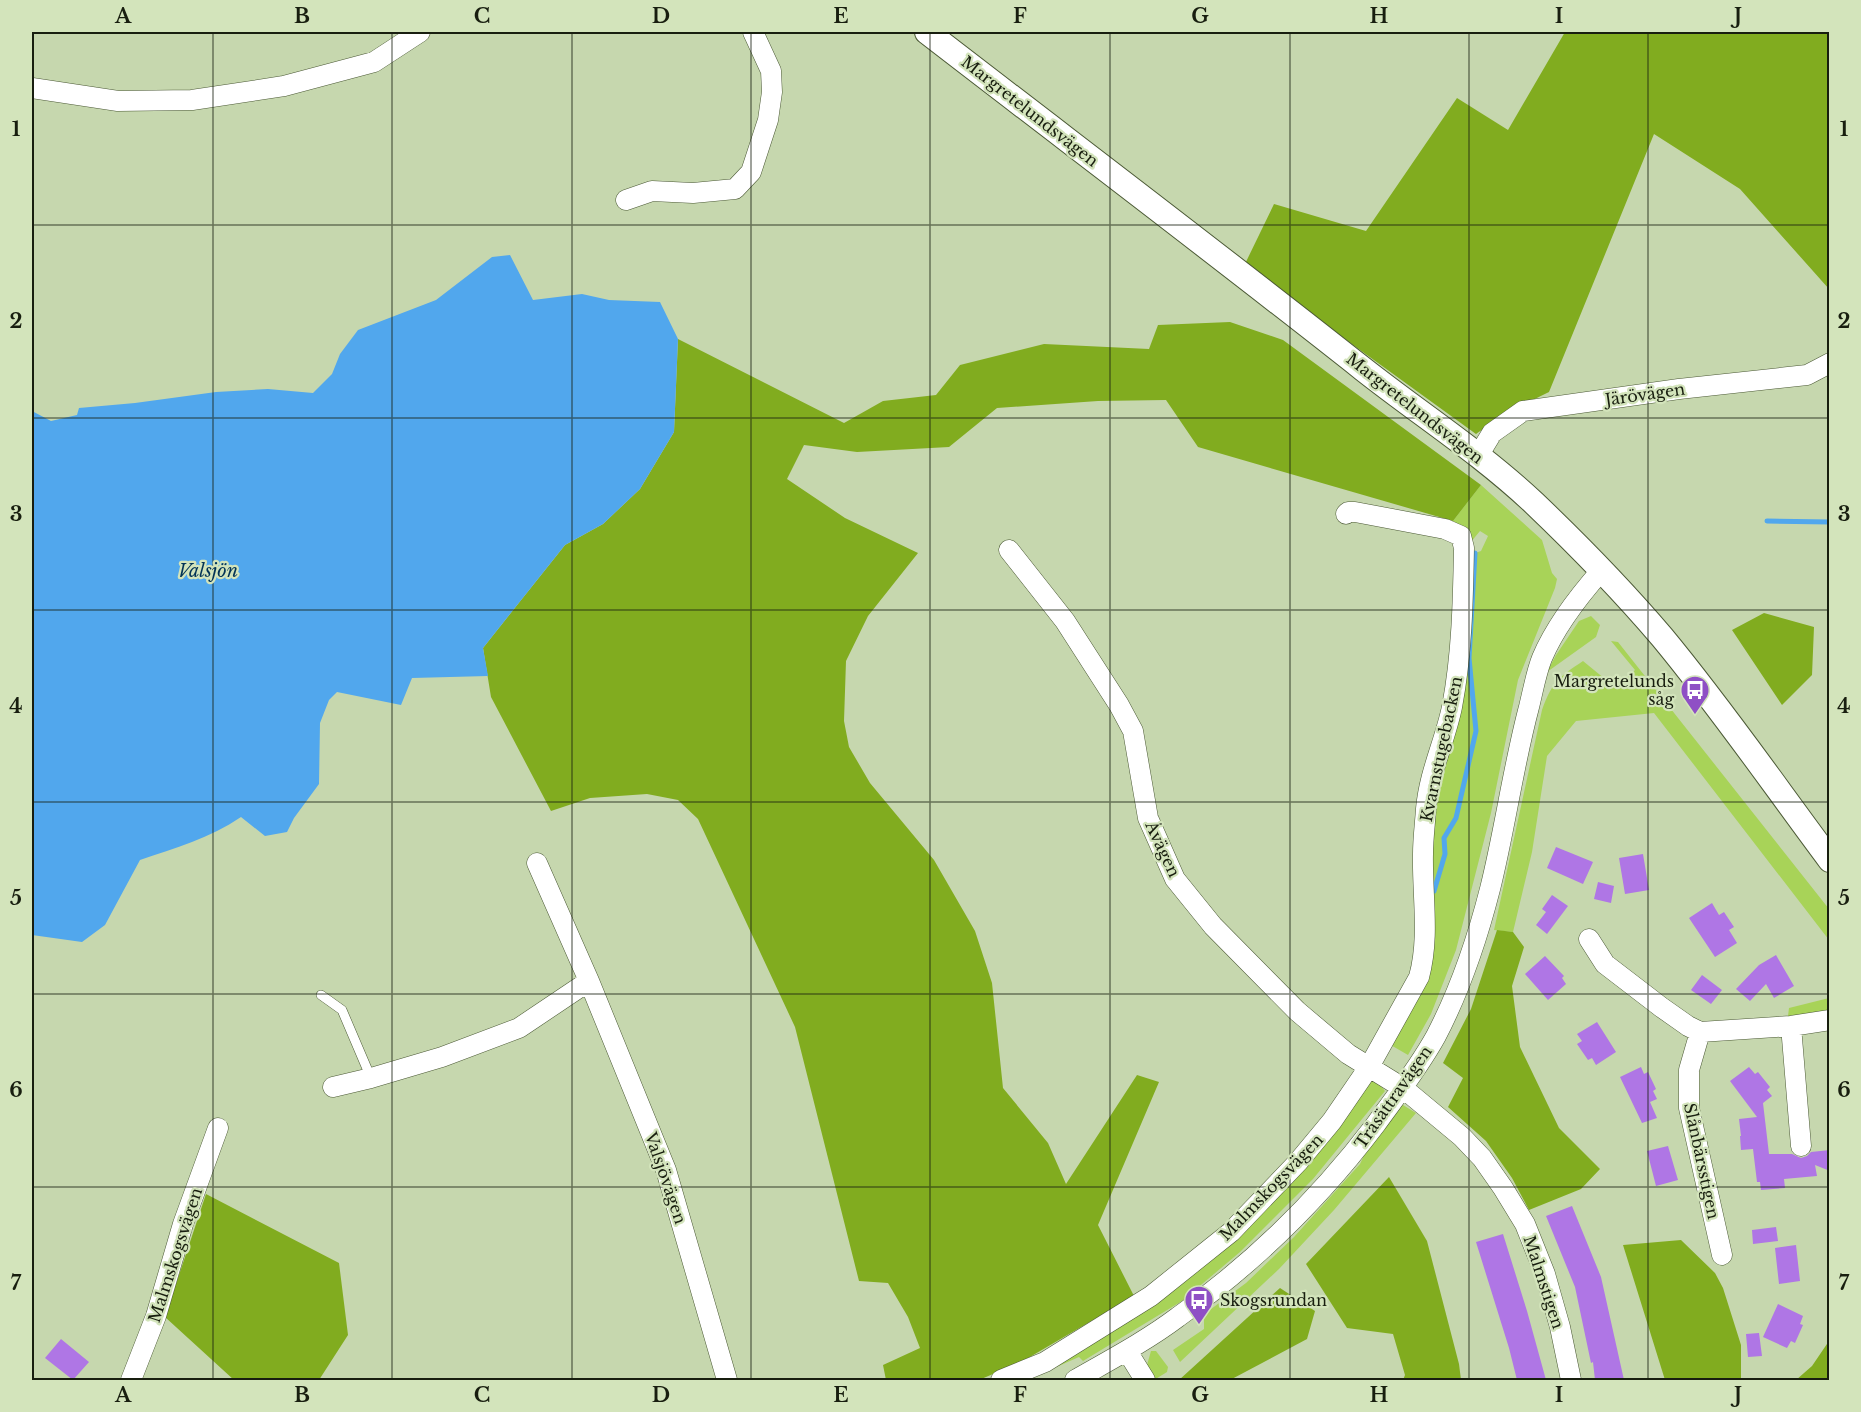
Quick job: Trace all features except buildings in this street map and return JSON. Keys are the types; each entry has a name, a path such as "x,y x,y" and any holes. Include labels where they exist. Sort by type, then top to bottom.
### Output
{"street":[{"path":"32,88 118,101 192,100 284,86 374,62 420,32"},
{"path":"626,200 652,191 693,193 735,189 751,172 768,120 772,92 771,71 753,32"},
{"name":"Margretelundsvägen","path":"927,32 1237,269 1478,456 1532,501 1602,571 1662,637 1830,860"},
{"name":"Järövägen","path":"1478,456 1492,433 1523,411 1679,389 1807,375 1830,363"},
{"name":"Kvarnstugebacken","path":"1346,514 1355,512 1445,529 1461,536 1464,548 1462,635 1458,674 1426,805 1423,854 1425,937 1422,966 1418,981 1369,1067"},
{"name":"Åvägen","path":"1009,550 1065,621 1133,731 1148,818 1175,879 1213,926 1297,1011 1348,1054 1403,1088"},
{"name":"Tråsättravägen","path":"1075,1380 1127,1351 1178,1317 1242,1268 1301,1213 1355,1151 1403,1088 1436,1036 1456,994 1473,944 1490,889 1523,731 1542,659 1559,625 1580,595 1602,571"},
{"name":"Valsjövägen","path":"537,863 589,981 666,1170 728,1380"},
{"path":"1589,939 1605,964 1661,1007 1700,1032 1791,1026 1830,1020"},
{"path":"333,1087 442,1057 519,1028 589,981"},
{"path":"1791,1026 1801,1146"},
{"name":"Slånbärsstigen","path":"1700,1032 1689,1071 1689,1108 1722,1255"},
{"name":"Malmskogsvägen","path":"1001,1380 1045,1362 1151,1296 1231,1232 1312,1146 1369,1067"},
{"name":"Malmstigen","path":"1403,1088 1462,1137 1482,1158 1525,1224 1545,1274 1560,1327 1571,1380"},
{"name":"Malmskogsvägen","path":"130,1380 156,1316 183,1224 218,1128"},
{"path":"1127,1351 1145,1380"}],"lane":[{"path":"321,995 342,1010 371,1078"}],"green space":[{"path":"1565,32 1829,32 1829,289 1740,189 1654,134 1549,392 1504,414 1476,434 1244,266 1274,204 1366,231 1457,98 1508,130"},
{"path":"1230,322 1283,340 1481,485 1453,521 1198,447 1166,400 1098,401 997,408 949,447 857,452 804,445 787,479 845,518 918,553 868,616 846,661 844,721 849,747 870,783 934,860 975,931 992,983 1003,1088 1048,1143 1066,1184 1137,1075 1159,1082 1098,1225 1134,1296 1023,1361 979,1380 886,1380 883,1365 920,1348 908,1317 888,1283 859,1281 795,1027 698,819 678,800 647,794 590,798 551,811 491,697 483,648 565,545 603,524 640,489 674,432 678,339 844,423 883,401 936,395 960,365 1044,344 1149,349 1158,325"},
{"path":"1481,485 1542,540 1552,573 1557,579 1518,680 1491,813 1456,950 1431,1014 1408,1055 1389,1044 1423,984 1427,870 1469,555 1481,551 1488,536 1480,531 1470,543 1453,521"},
{"path":"1764,613 1814,627 1812,675 1782,705 1732,630"},
{"path":"1591,616 1600,625 1596,637 1547,672 1579,621"},
{"path":"1611,641 1618,642 1829,909 1829,940 1654,713 1576,721 1547,756 1532,852 1513,932 1494,930 1542,710 1557,681 1583,661 1616,688 1635,670"},
{"path":"1497,930 1513,932 1524,947 1512,986 1520,1047 1559,1128 1600,1169 1581,1189 1529,1210 1512,1178 1486,1141 1448,1107 1463,1078 1443,1063 1471,1009"},
{"path":"1829,998 1829,1013 1788,1016 1789,1008"},
{"path":"1372,1081 1379,1084 1385,1091 1313,1179 1240,1252 1182,1301 1083,1361 1079,1357 1027,1380 1009,1380 1169,1291 1364,1086"},
{"path":"1403,1105 1416,1113 1334,1210 1279,1269 1180,1362 1173,1350 1204,1329 1204,1318 1207,1312 1246,1283 1294,1237 1360,1164 1369,1145"},
{"path":"1389,1177 1427,1241 1459,1364 1461,1380 1403,1380 1405,1375 1393,1334 1347,1328 1306,1264"},
{"path":"206,1194 339,1263 348,1335 319,1380 234,1380 165,1317"},
{"path":"1681,1240 1715,1273 1723,1288 1741,1345 1741,1380 1665,1380 1623,1245"},
{"path":"1280,1288 1315,1311 1307,1339 1230,1380 1179,1380"},
{"path":"1829,1341 1829,1380 1796,1380 1812,1366"},
{"path":"1151,1351 1156,1351 1168,1367 1167,1372 1154,1380 1145,1372"}],"water":[{"name":"Valsjön","path":"510,255 533,300 582,294 609,300 660,302 678,339 674,432 640,489 603,524 565,545 483,648 488,676 412,678 401,705 337,692 329,700 320,723 319,784 294,818 287,832 265,836 241,817 205,837 140,860 105,925 82,942 32,935 32,411 51,421 77,415 79,408 216,392 268,389 313,393 332,374 340,354 358,330 436,300 492,257"}],"waterway":[{"path":"1767,521 1830,522"},
{"path":"1434,891 1445,854 1444,838 1456,818 1476,731 1469,658 1475,553"}],"place":[{"name":"Margretelunds såg","path":"1695,716"},
{"name":"Skogsrundan","path":"1199,1326"}]}
